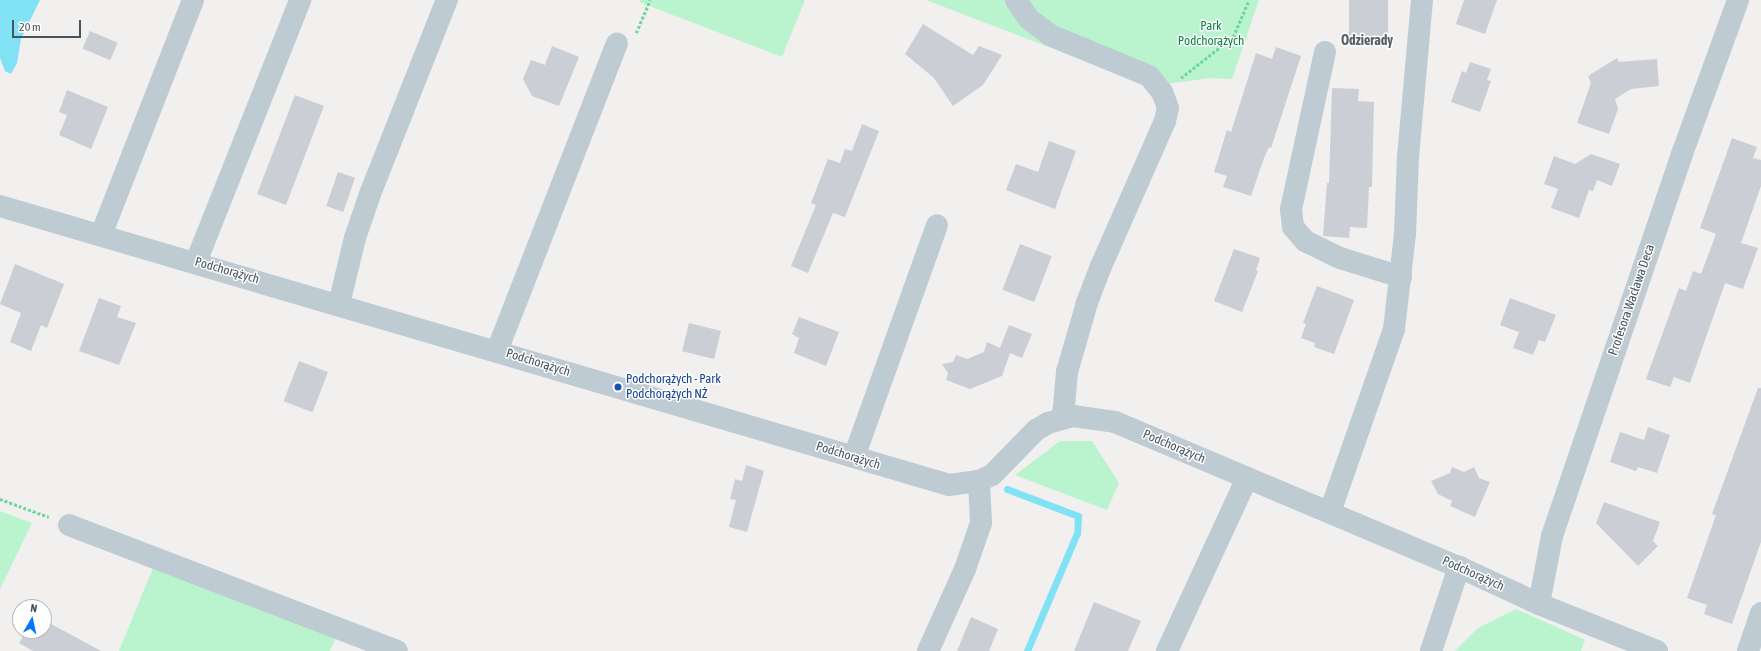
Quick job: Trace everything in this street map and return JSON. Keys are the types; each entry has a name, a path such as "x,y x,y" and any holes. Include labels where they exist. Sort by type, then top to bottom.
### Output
{"street":[{"path":"102,235 193,0"},
{"path":"196,262 300,0"},
{"path":"339,304 355,238 370,194 447,0"},
{"path":"1016,0 1029,19 1050,35 1139,70 1149,76 1162,92 1168,108 1165,121 1101,266 1088,303 1067,372 1063,417"},
{"path":"1330,512 1391,341 1401,277 1422,0"},
{"name":"Profesora Wacława Deca","path":"1539,604 1552,536 1679,162 1738,0"},
{"path":"497,351 617,44"},
{"path":"1325,52 1291,209 1293,226 1304,241 1340,258 1401,277"},
{"name":"Podchorążych","path":"0,206 339,304 949,485 979,482 1002,465 1036,430 1063,417 1088,417 1115,422 1459,567 1635,647 1657,651"},
{"path":"854,457 937,225"},
{"path":"1168,651 1247,478"},
{"path":"928,651 965,569 981,523 979,482"},
{"path":"69,524 397,651"},
{"path":"1431,651 1459,567"},
{"path":"1748,651 1761,612"}],"path":[{"path":"1162,92 1232,37 1249,0"},
{"path":"0,499 69,524"}],"green space":[{"path":"640,0 805,0 782,57 639,2"},
{"name":"Park Podchorążych","path":"926,0 1259,0 1232,79 1211,78 1150,86"},
{"path":"1060,441 1092,441 1119,483 1107,510 1015,475"},
{"path":"0,511 32,523 0,589"},
{"path":"153,568 336,638 330,651 119,651"},
{"path":"1516,609 1585,640 1581,651 1455,651 1478,628"}],"water":[{"path":"0,0 40,0 21,39 17,63 11,74 5,71 0,58"}],"building":[{"path":"1349,0 1388,0 1388,42 1349,42"},
{"path":"1464,0 1497,0 1485,34 1456,24"},
{"path":"923,24 973,55 979,46 1002,55 983,85 953,106 934,78 905,54"},
{"path":"90,31 118,43 110,60 83,48"},
{"path":"552,46 579,57 559,106 532,96 523,79 531,60 545,65"},
{"path":"1276,47 1301,56 1271,148 1269,147 1264,158 1251,196 1223,187 1227,176 1214,172 1227,130 1231,132 1256,53 1272,59"},
{"path":"1617,58 1619,62 1657,59 1659,86 1631,89 1615,99 1618,109 1609,134 1577,123 1591,83 1588,76"},
{"path":"1470,62 1491,69 1487,80 1491,81 1480,112 1451,102 1462,71 1466,73"},
{"path":"1332,88 1359,89 1358,101 1374,102 1372,187 1369,187 1367,228 1350,227 1349,238 1323,236 1327,183 1329,183"},
{"path":"67,90 108,107 91,149 59,135 67,115 59,112"},
{"path":"295,95 324,106 286,205 257,194"},
{"path":"862,124 879,131 845,217 833,213 808,273 791,266 816,205 811,203 828,159 840,163 845,149 852,151"},
{"path":"1732,138 1757,147 1753,158 1761,160 1761,186 1741,243 1758,248 1743,289 1725,283 1690,383 1674,377 1670,387 1646,379 1679,288 1686,291 1693,271 1701,274 1716,234 1700,228"},
{"path":"1049,141 1076,151 1055,209 1006,190 1016,164 1038,172"},
{"path":"1591,154 1620,164 1612,186 1597,180 1593,191 1589,190 1579,218 1551,208 1558,189 1544,184 1554,156 1575,164"},
{"path":"338,172 355,178 343,212 326,206"},
{"path":"1020,244 1052,256 1034,302 1002,290"},
{"path":"1234,249 1260,258 1256,270 1258,271 1242,312 1214,301"},
{"path":"15,264 64,284 47,328 41,325 31,351 10,342 21,313 0,304"},
{"path":"1317,286 1354,300 1334,354 1314,347 1315,343 1301,338 1306,324 1303,323"},
{"path":"99,298 121,306 117,317 136,323 119,365 79,351"},
{"path":"1510,298 1556,315 1545,342 1539,340 1533,355 1513,348 1519,332 1500,325"},
{"path":"799,317 839,332 826,366 794,353 799,338 792,334"},
{"path":"689,323 721,331 714,359 682,351"},
{"path":"1009,325 1032,334 1022,358 1010,353 1002,376 970,389 946,380 948,373 942,364 953,362 956,355 967,359 984,352 987,342 1000,348"},
{"path":"299,361 328,372 313,412 284,401"},
{"path":"1758,388 1761,388 1761,542 1732,624 1704,614 1707,605 1687,598 1716,515 1712,514"},
{"path":"1648,427 1670,435 1657,473 1638,467 1636,471 1610,462 1620,432 1644,440"},
{"path":"746,465 764,471 747,532 729,527 736,500 730,499 735,479 742,481"},
{"path":"1452,467 1464,472 1474,467 1479,478 1490,482 1475,517 1450,506 1452,501 1438,494 1431,481 1450,473"},
{"path":"1604,502 1660,522 1653,541 1658,546 1638,566 1596,523"},
{"path":"1094,602 1141,621 1128,651 1074,651"},
{"path":"971,617 998,629 989,651 957,651"},
{"path":"52,624 101,651 33,651 19,643 21,639 52,639"}],"waterway":[{"path":"1007,489 1078,516 1077,533 1027,651"}],"place":[{"name":"Podchorążych - Park Podchorążych NŻ","path":"618,387"}],"district":[{"name":"Odzierady","path":"1367,40"}]}
